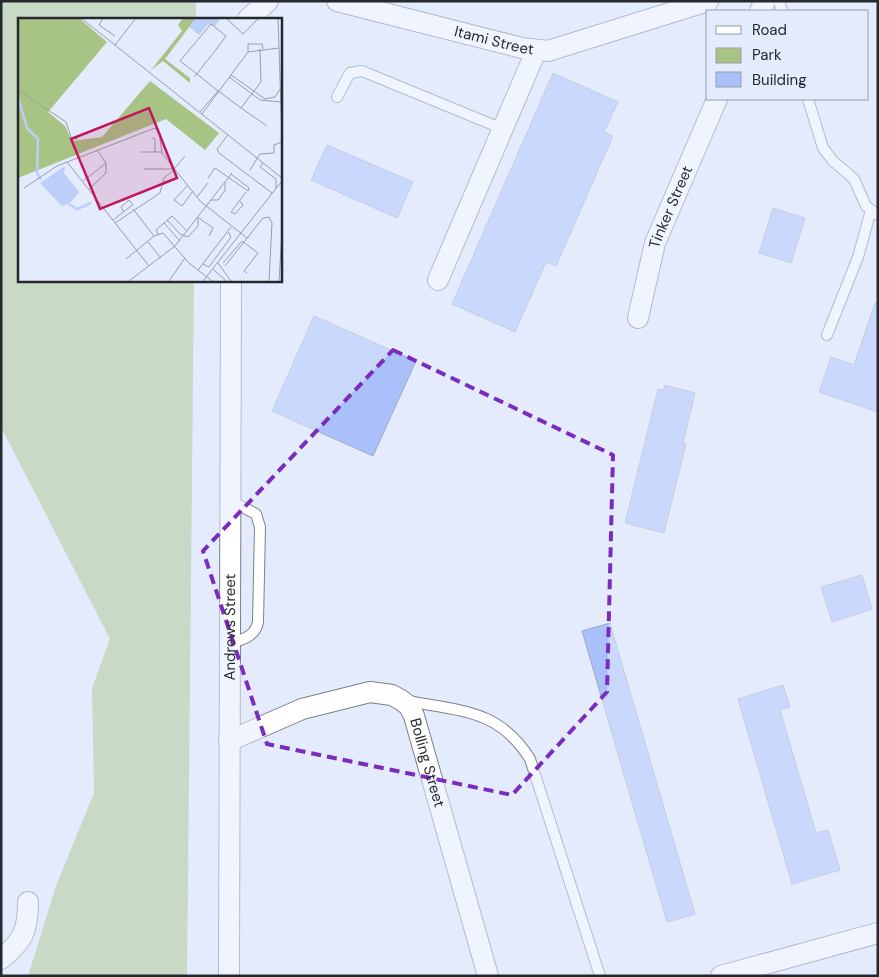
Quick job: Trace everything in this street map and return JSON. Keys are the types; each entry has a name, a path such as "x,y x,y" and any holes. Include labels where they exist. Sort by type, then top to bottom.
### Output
{"street":[{"path":"249,18 268,1"},
{"name":"Itami Street","path":"337,1 536,51 548,51 708,1"},
{"path":"438,280 536,51"},
{"name":"Tinker Street","path":"638,318 655,243 717,100"},
{"name":"Andrews Street","path":"229,976 231,281"},
{"name":"Bolling Street","path":"229,741 302,709 370,692 392,695 409,706 414,716 488,976"},
{"path":"1,959 18,945 28,922 28,902"},
{"path":"721,976 878,933"}],"lane":[{"path":"337,97 350,73 362,71 503,129"},
{"path":"808,100 823,148 833,161 854,179 866,206 874,212 827,335"},
{"path":"229,500 256,514 260,527 258,622 256,631 249,637 229,644"},
{"path":"401,700 480,715 509,731 524,748 530,759 600,976"}],"highlighted area":[{"path":"393,350 613,455 607,692 512,795 267,744 203,551"}],"green space":[{"path":"1,1 196,1 196,18 18,18 18,281 194,281 187,976 28,976 56,886 94,793 92,688 110,639 1,427"}],"building":[{"path":"553,73 618,102 604,132 613,136 556,266 546,262 515,332 452,304"},
{"path":"327,145 413,182 397,218 311,180"},
{"path":"773,208 805,218 791,263 759,253"},
{"path":"875,303 878,304 878,412 819,392 831,357 854,365"},
{"path":"314,316 416,361 373,456 272,411"},
{"path":"665,385 695,393 683,443 686,444 664,533 625,523 658,389 663,390"},
{"path":"862,575 872,609 832,622 821,587"},
{"path":"610,623 695,914 667,922 582,631"},
{"path":"783,685 790,707 780,710 816,833 828,830 840,870 792,884 738,699"}]}
